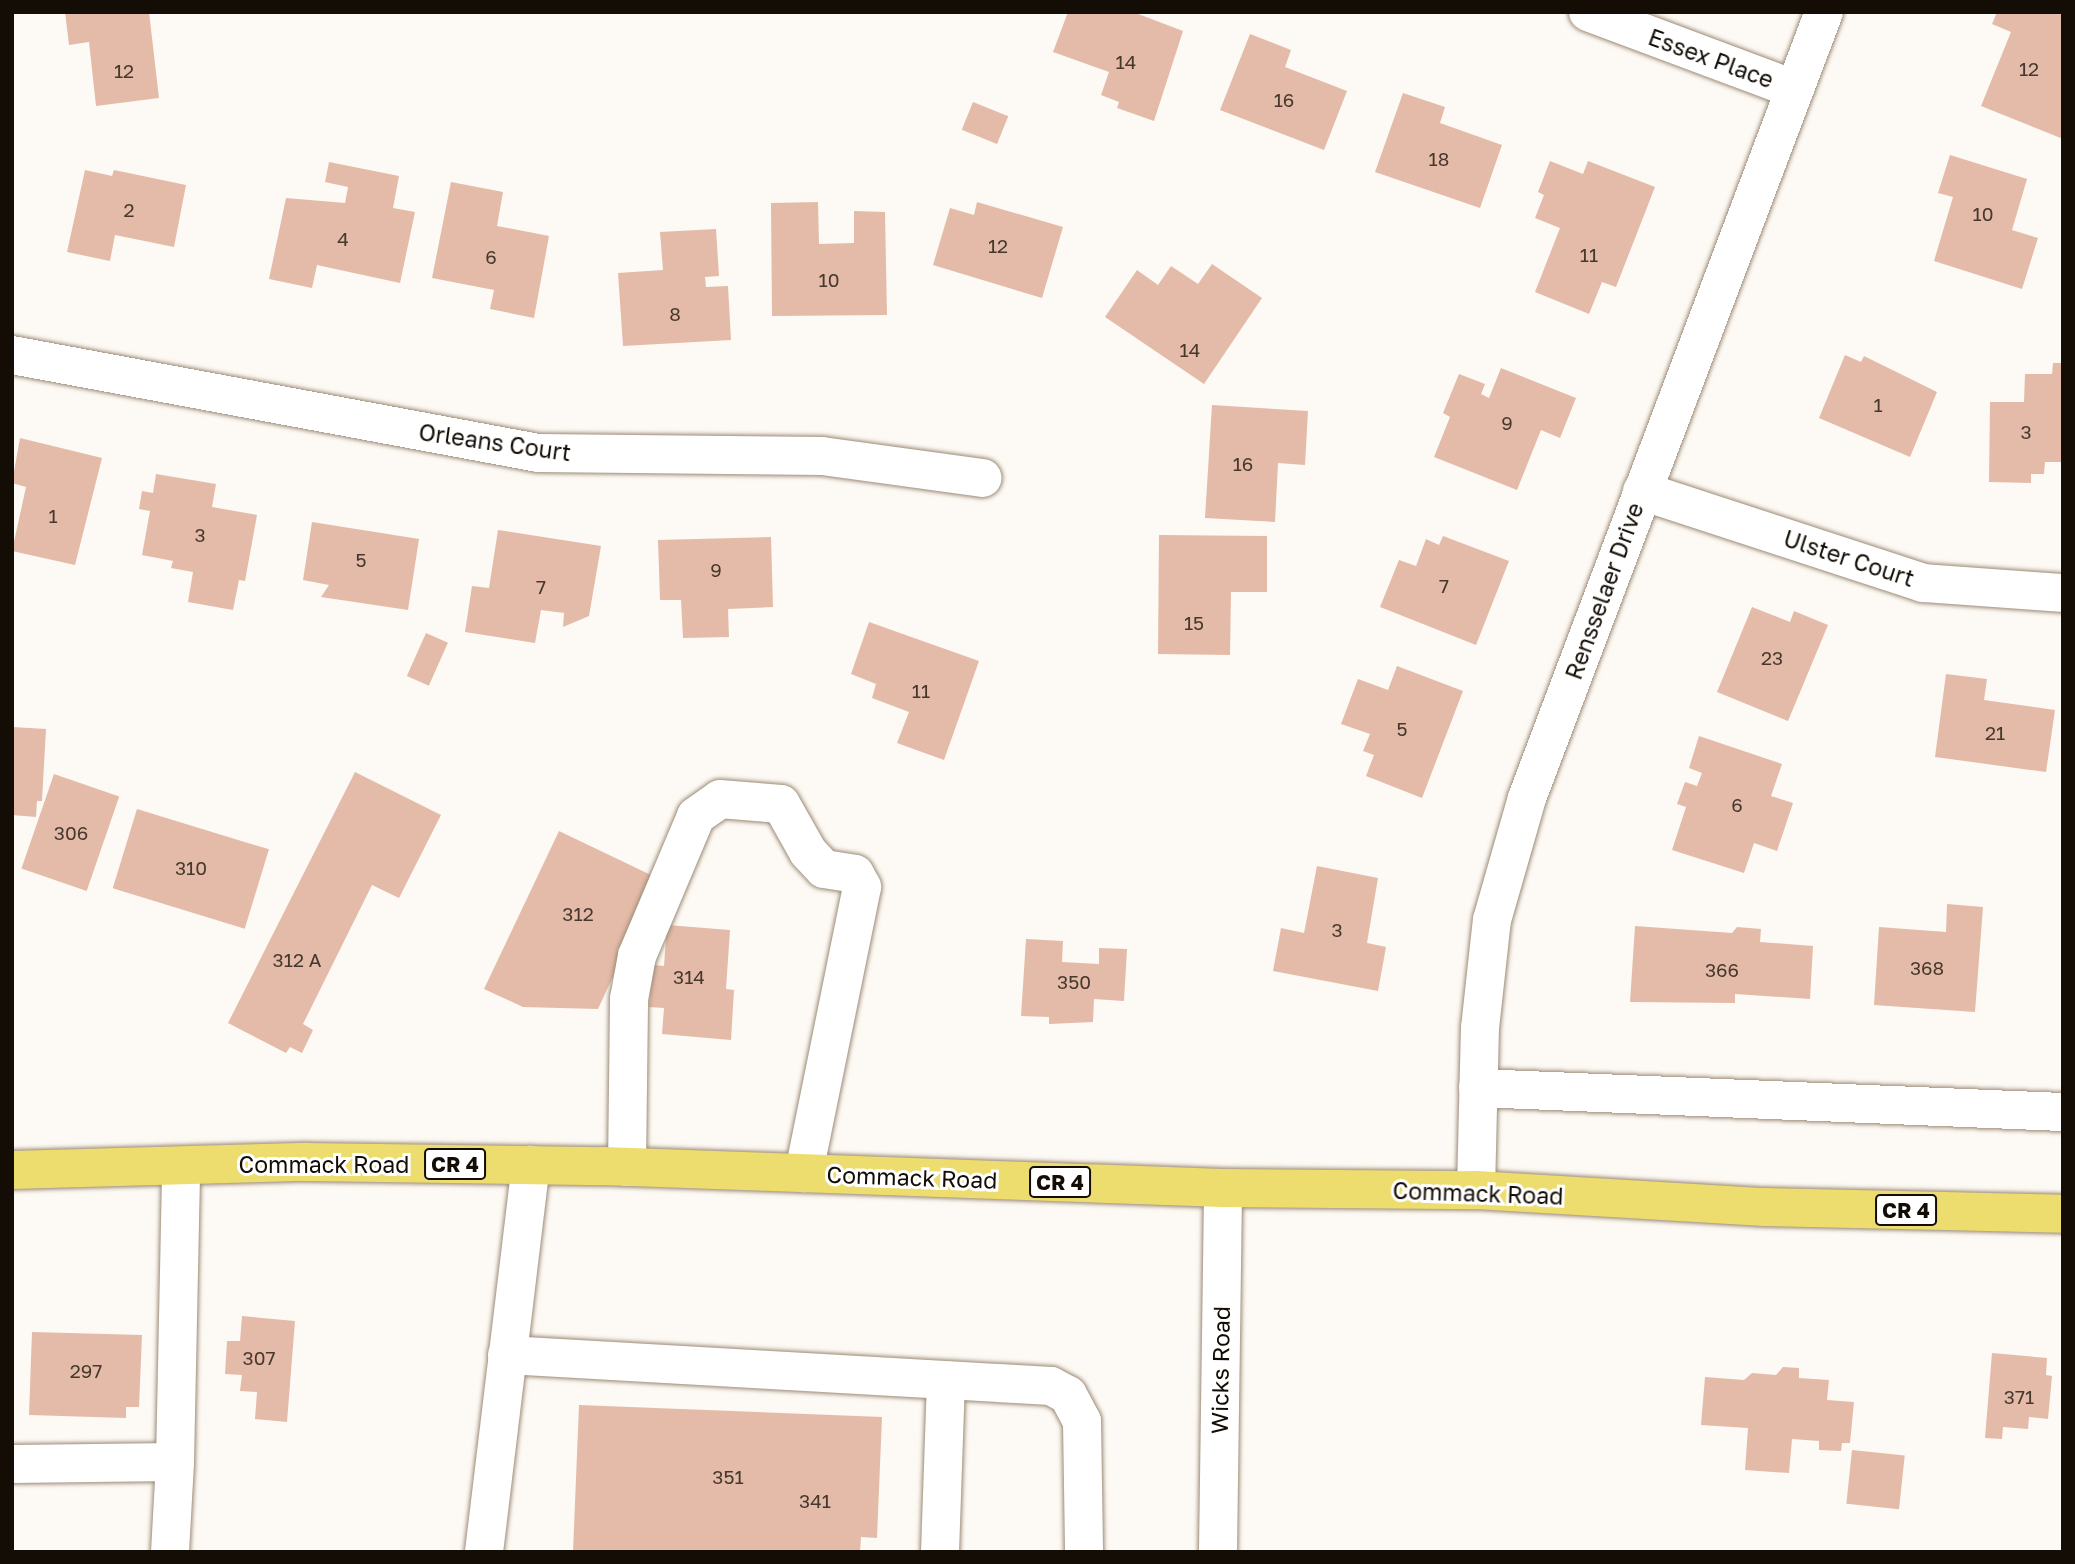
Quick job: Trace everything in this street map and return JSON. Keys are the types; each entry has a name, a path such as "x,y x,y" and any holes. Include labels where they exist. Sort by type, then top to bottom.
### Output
{"main road":[{"name":"Commack Road","path":"12,1170 307,1162 627,1167 1223,1188 1476,1190 1764,1207 2063,1214"}],"street":[{"name":"Essex Place","path":"1588,12 1794,89"},
{"name":"Rensselaer Drive","path":"1476,1190 1478,1088 1492,920 1527,798 1824,12"},
{"name":"Orleans Court","path":"12,355 538,453 822,456 982,478"},
{"name":"Ulster Court","path":"1642,491 1923,583 2063,593"},
{"path":"627,1167 629,999 637,956 696,816 720,799 781,804 808,852 824,870 855,874 862,887 804,1173"},
{"path":"1478,1088 2063,1112"},
{"path":"170,1552 175,1462 181,1166"},
{"path":"484,1552 531,1166"},
{"name":"Wicks Road","path":"1218,1552 1223,1188"},
{"path":"507,1355 1051,1386 1068,1395 1082,1422 1084,1552"},
{"path":"940,1552 946,1380"},
{"path":"12,1464 175,1462"}],"building":[{"path":"65,12 149,12 159,98 96,106 89,42 69,45"},
{"path":"1068,12 1133,12 1183,31 1154,121 1117,108 1119,102 1101,95 1109,72 1053,52"},
{"path":"1997,12 2063,12 2063,139 1981,106 2011,32 1992,24"},
{"path":"1250,34 1291,50 1285,67 1347,91 1324,150 1220,110"},
{"path":"1403,93 1445,107 1440,123 1502,145 1480,208 1375,172"},
{"path":"973,102 1008,116 997,144 962,130"},
{"path":"1950,155 2027,179 2012,230 2038,238 2022,289 1934,261 1953,197 1938,193"},
{"path":"1550,161 1583,174 1588,161 1655,187 1616,287 1602,282 1589,314 1535,292 1560,228 1535,218 1544,195 1538,192"},
{"path":"329,162 399,176 393,208 415,212 400,283 317,265 312,288 269,279 286,198 345,203 348,187 325,182"},
{"path":"85,170 112,176 114,170 186,185 174,247 115,235 110,261 67,252"},
{"path":"451,182 503,192 497,226 549,236 534,318 490,309 494,290 432,278"},
{"path":"818,202 819,244 854,243 854,211 885,212 887,315 772,316 771,203"},
{"path":"977,202 1063,227 1042,298 933,265 950,208 974,215"},
{"path":"716,229 719,276 705,277 706,287 728,286 731,340 623,346 618,273 663,270 660,232"},
{"path":"1212,264 1262,298 1204,384 1105,317 1137,270 1158,285 1171,266 1198,284"},
{"path":"1845,355 1861,362 1864,356 1937,392 1910,457 1819,418"},
{"path":"2053,363 2063,363 2063,462 2045,462 2044,474 2031,474 2031,483 1989,482 1990,402 2024,402 2025,374 2052,374"},
{"path":"1501,368 1576,398 1560,438 1541,430 1517,490 1434,457 1450,417 1443,413 1459,374 1485,384 1481,394 1489,398"},
{"path":"1212,405 1308,411 1305,465 1278,463 1275,522 1205,518"},
{"path":"20,438 102,458 75,565 12,551 26,487 12,483"},
{"path":"156,474 216,484 212,507 257,515 245,581 239,580 233,610 188,602 193,572 171,568 173,561 142,555 150,511 139,509 142,491 153,493"},
{"path":"312,522 419,539 408,610 321,597 329,585 303,580"},
{"path":"498,530 601,546 589,616 563,627 564,613 541,610 535,643 465,632 472,586 489,588"},
{"path":"1159,535 1267,536 1267,592 1231,592 1230,655 1158,654"},
{"path":"1443,536 1509,561 1476,645 1380,607 1399,560 1416,566 1426,539 1439,545"},
{"path":"771,537 773,607 728,609 729,637 683,638 681,600 660,600 658,540"},
{"path":"1752,607 1790,622 1794,611 1828,625 1788,721 1717,692"},
{"path":"869,622 979,661 944,760 897,743 909,712 872,698 876,684 851,674"},
{"path":"426,633 448,643 429,686 407,676"},
{"path":"1397,666 1463,691 1422,798 1366,776 1374,755 1363,751 1370,734 1341,724 1358,679 1388,690"},
{"path":"1946,674 1987,679 1984,700 2055,710 2046,772 1935,757"},
{"path":"12,727 46,729 42,801 37,801 36,817 12,815"},
{"path":"1699,736 1782,764 1771,796 1793,803 1777,851 1754,843 1744,873 1672,850 1686,807 1677,804 1685,782 1697,786 1702,773 1689,768"},
{"path":"355,772 441,815 399,898 372,885 303,1024 313,1030 302,1053 290,1047 286,1053 228,1023"},
{"path":"54,774 119,796 87,891 21,869"},
{"path":"137,809 269,849 245,929 113,888"},
{"path":"559,831 653,876 617,951 623,955 598,1009 523,1007 484,989"},
{"path":"1317,866 1378,878 1367,943 1386,947 1378,991 1273,971 1281,928 1304,933"},
{"path":"1947,904 1983,907 1975,1012 1874,1005 1879,927 1946,932"},
{"path":"667,925 730,930 726,989 734,990 731,1040 662,1034 664,1008 649,1007 653,965 664,966"},
{"path":"1635,926 1732,933 1737,927 1761,929 1760,942 1813,946 1810,999 1735,994 1735,1003 1630,1002"},
{"path":"1026,939 1063,941 1062,962 1099,964 1099,948 1127,949 1124,1001 1094,999 1093,1022 1049,1024 1049,1017 1021,1016"},
{"path":"242,1316 295,1321 287,1422 255,1419 257,1392 240,1391 242,1375 225,1374 227,1341 240,1341"},
{"path":"32,1332 142,1335 139,1407 126,1407 126,1418 29,1415"},
{"path":"1992,1353 2047,1358 2046,1375 2052,1376 2048,1419 2029,1417 2028,1429 2003,1427 2002,1439 1985,1438"},
{"path":"1783,1367 1799,1368 1799,1378 1829,1380 1827,1400 1854,1402 1850,1443 1842,1443 1841,1451 1819,1450 1819,1441 1792,1439 1789,1473 1745,1470 1748,1428 1701,1425 1705,1377 1744,1380 1752,1373 1776,1375"},
{"path":"579,1405 882,1417 877,1538 861,1537 860,1552 573,1552"},
{"path":"1852,1450 1905,1456 1899,1509 1846,1504"}]}
